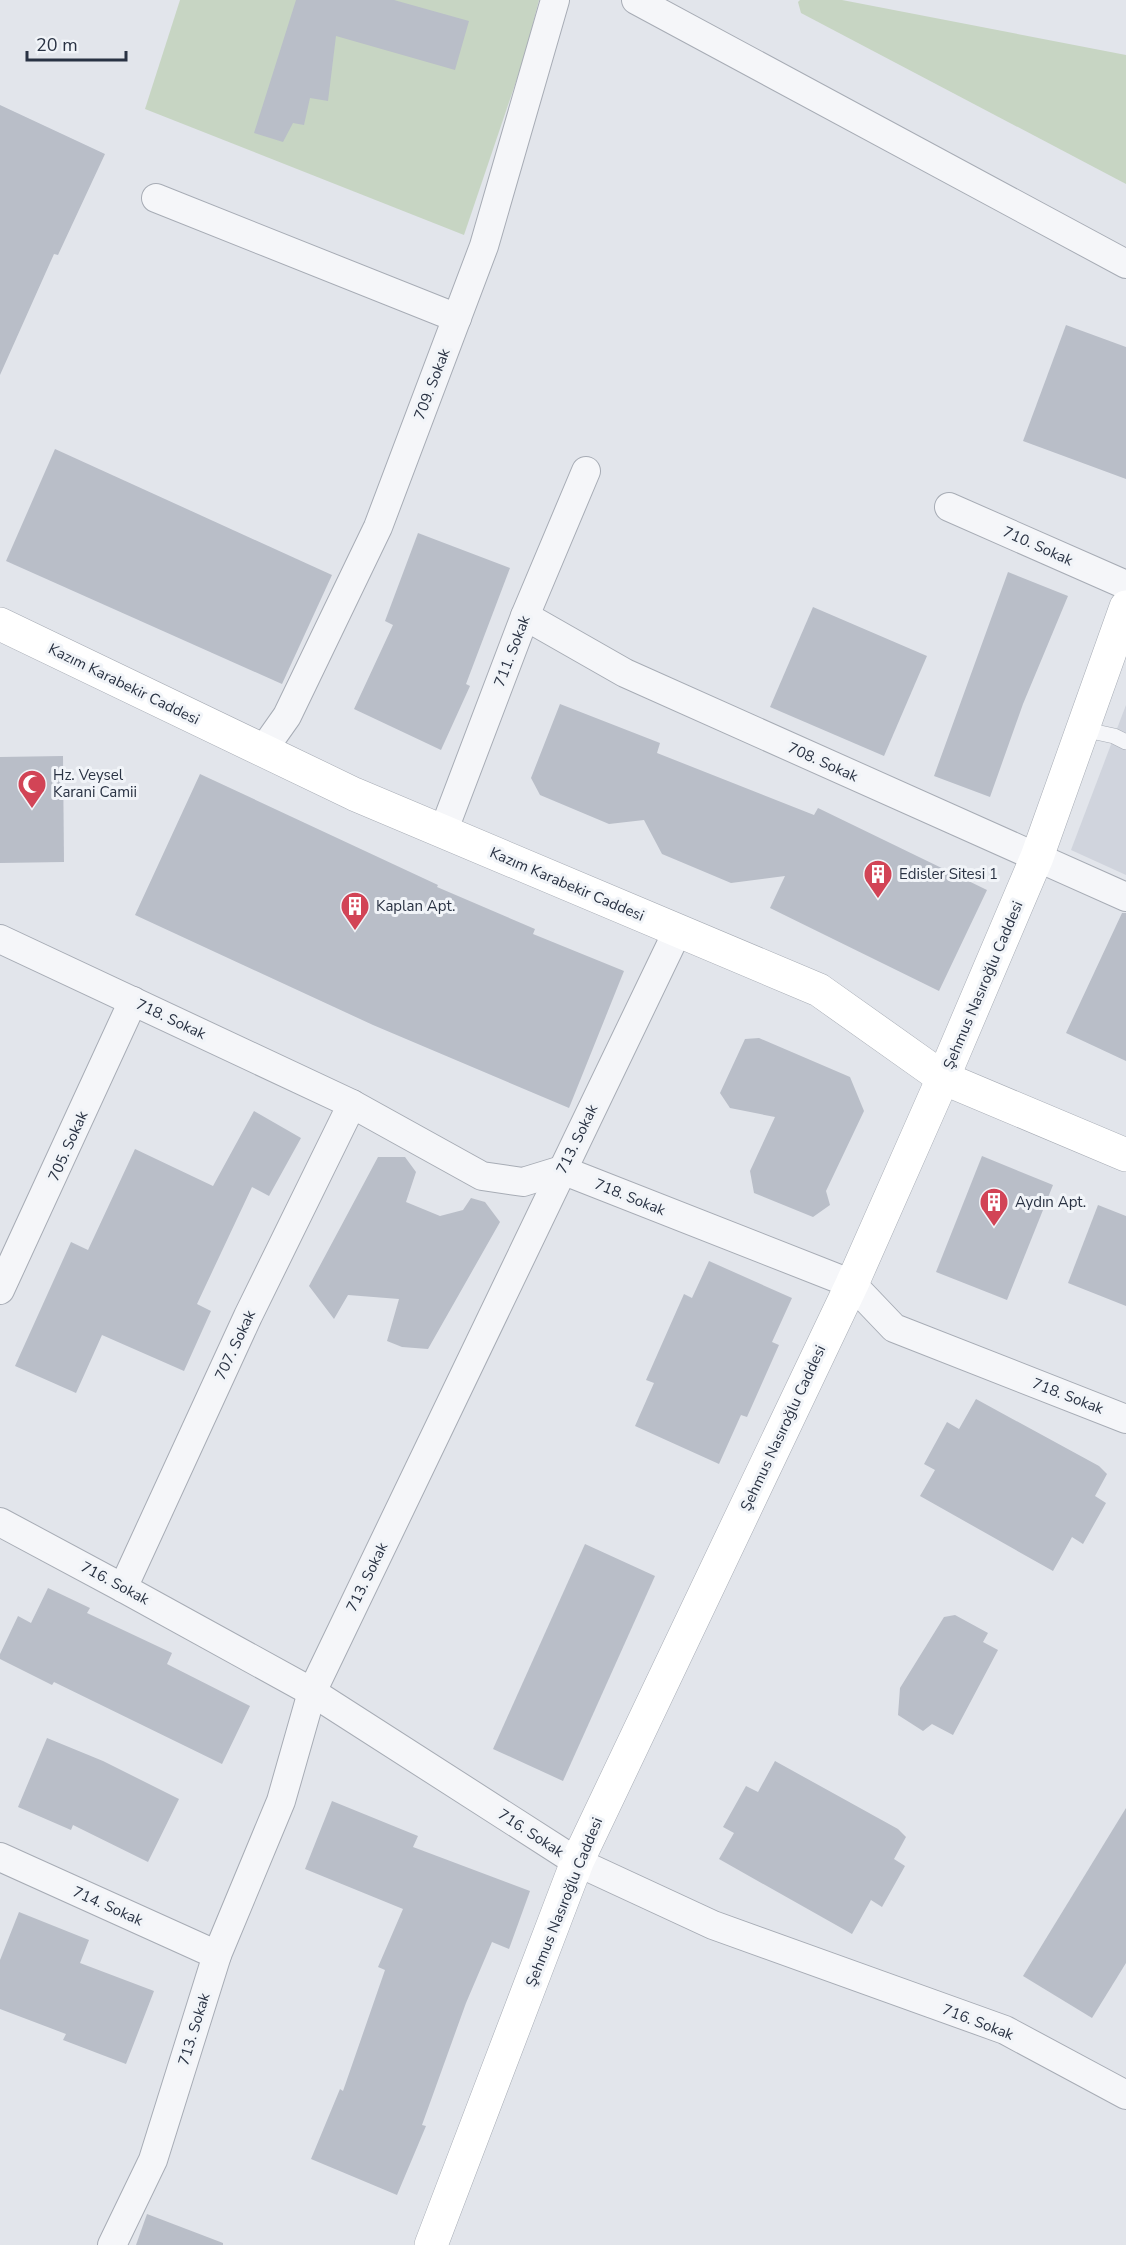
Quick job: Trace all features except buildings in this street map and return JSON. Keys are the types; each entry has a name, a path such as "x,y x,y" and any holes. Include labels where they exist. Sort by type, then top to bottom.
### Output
{"street":[{"name":"709. Sokak","path":"263,750 287,716 378,527 484,246 555,0"},
{"path":"636,0 1126,264"},
{"path":"156,198 457,318"},
{"name":"711. Sokak","path":"443,832 525,616 586,471"},
{"name":"710. Sokak","path":"949,507 1126,585"},
{"name":"Şehmus Nasıroğlu Caddesi","path":"430,2245 577,1862 852,1284 1037,857 1126,607"},
{"name":"708. Sokak","path":"525,616 625,673 1126,897"},
{"name":"Kazım Karabekir Caddesi","path":"0,624 354,794 819,990 943,1078 1126,1155"},
{"name":"713. Sokak","path":"112,2245 153,2160 217,1955 281,1802 312,1692 678,930"},
{"name":"718. Sokak","path":"0,939 352,1104 482,1176 523,1182 562,1170 852,1284 894,1328 1126,1419"},
{"name":"705. Sokak","path":"0,1290 134,1001"},
{"name":"707. Sokak","path":"123,1588 248,1316 352,1104"},
{"name":"716. Sokak","path":"0,1522 312,1692 577,1862 713,1925 1005,2030 1126,2095"},
{"name":"714. Sokak","path":"0,1857 217,1955"}],"lane":[{"path":"1082,729 1114,736 1126,742"}],"shaded area":[{"path":"1126,705 1126,875 1071,850"}],"green space":[{"path":"180,0 539,0 524,58 464,235 145,109"},
{"path":"800,0 842,0 1126,55 1126,184 801,13 798,2"}],"place":[{"name":"Hz. Veysel Karani Camii","path":"32,810"},
{"name":"Edisler Sitesi 1","path":"878,900"},
{"name":"Kaplan Apt.","path":"355,932"},
{"name":"Aydın Apt.","path":"994,1228"}]}
